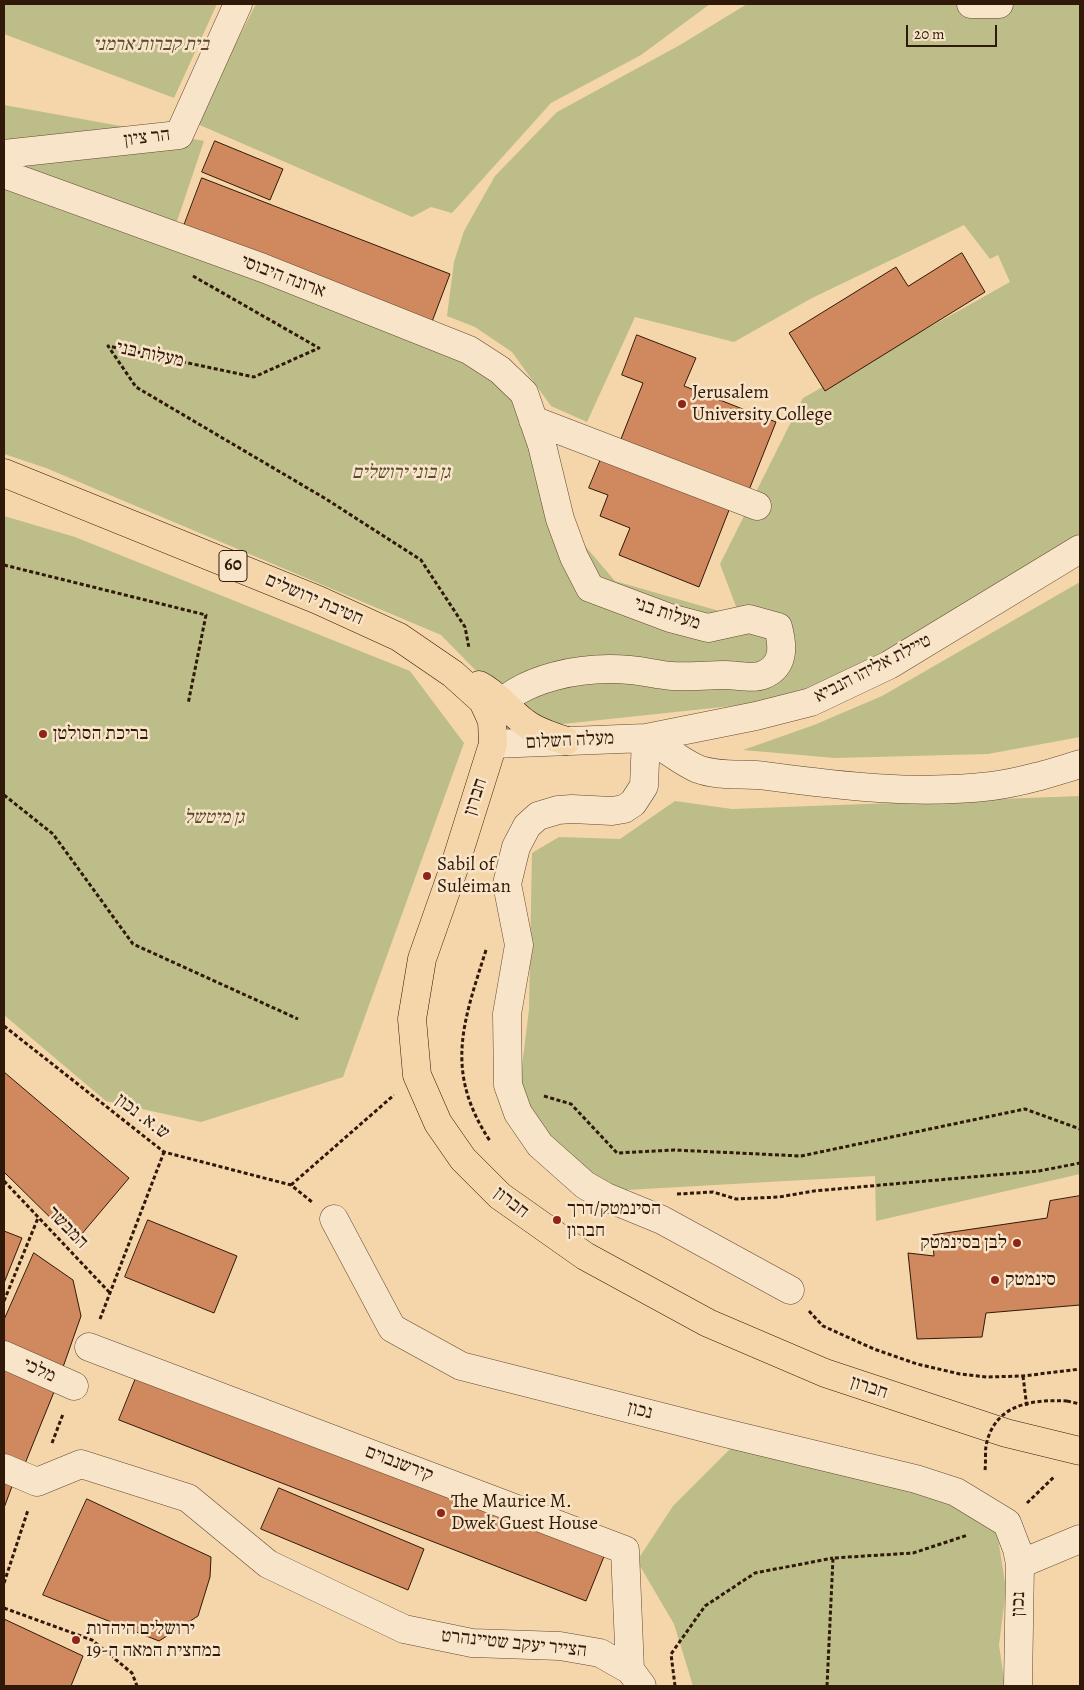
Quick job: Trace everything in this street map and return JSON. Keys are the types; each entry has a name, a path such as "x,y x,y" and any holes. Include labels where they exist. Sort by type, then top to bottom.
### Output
{"highway":[{"name":"חטיבת ירושלים","path":"4,473 327,604 399,637 464,679 483,701 517,717 534,729 566,741"},
{"path":"493,744 496,707"},
{"name":"חברון","path":"493,744 454,868 422,959 412,1018 417,1075 438,1123 463,1159 500,1196 586,1256 708,1322 825,1374 1006,1433 1080,1451"}],"street":[{"name":"הר ציון","path":"4,154 179,135 238,4"},
{"path":"971,4 999,4"},
{"name":"ארונה היבוסי","path":"4,174 263,268 469,350 500,370 524,393 533,420"},
{"path":"533,420 757,506"},
{"name":"מעלות בני","path":"496,707 539,682 568,673 596,669 630,670 672,676 762,676 777,665 783,647 778,627 749,619 708,628 670,618 590,588 574,557 560,519 542,445 533,420"},
{"name":"טיילת אליהו הנביא","path":"646,738 756,716 811,702 889,665 1080,549"},
{"path":"790,1290 662,1220 606,1197 585,1185 540,1145 518,1113 508,1085 508,1014 518,945 507,884 516,847 527,826 538,816 558,810 612,811 624,809 633,803 644,786 646,738 687,763 711,772 765,776 880,790 993,786 1039,776 1080,764"},
{"name":"מעלה השלום","path":"493,744 646,738"},
{"name":"נכון","path":"334,1219 392,1328 461,1366 916,1479 956,1492 1007,1523 1017,1549 1020,1564 1018,1686"},
{"name":"קירשנבוים","path":"89,1347 625,1550 636,1678"},
{"name":"מלכי","path":"4,1355 74,1386"},
{"name":"הצייר יעקב שטיינהרט","path":"4,1468 37,1482 81,1464 188,1498 268,1564 404,1629 472,1643 560,1646 600,1653 636,1678"},
{"path":"1020,1564 1080,1539"}],"path":[{"name":"מעלות בני","path":"189,274 319,348 254,377 108,346 136,387 326,499 421,560 465,627 464,679"},
{"path":"4,565 206,615 188,704"},
{"path":"4,796 53,834 133,944 298,1019"},
{"name":"ש.א. נכון","path":"5,1029 164,1152 290,1185 334,1219"},
{"path":"290,1185 417,1075"},
{"path":"508,1085 571,1104 617,1153 674,1150 801,1156 1025,1110 1080,1129"},
{"path":"674,1194 713,1192 736,1199 779,1197 814,1190 1039,1171 1080,1163"},
{"name":"המבשר","path":"4,1181 110,1293"},
{"path":"4,1301 38,1218"},
{"path":"823,1326 894,1357 960,1374 987,1377 1023,1376 1080,1369"},
{"path":"985,1470 986,1445 1001,1417 1018,1405 1033,1401 1080,1404"},
{"path":"675,1686 671,1654 705,1606 755,1573 834,1558 913,1552 1007,1523 1080,1451"},
{"path":"828,1686 834,1558"},
{"path":"4,1608 92,1640 132,1674 137,1686"}],"green space":[{"name":"בית קברות ארמני","path":"4,4 217,4 174,98 4,34"},
{"path":"256,4 710,4 641,55 551,103 452,213 431,207 412,217 195,123"},
{"name":"גן בוני ירושלים","path":"747,4 1080,4 1080,539 891,657 788,700 506,730 496,691 441,635 46,468 4,454 4,105 204,141 171,239 469,357 515,393 562,519 615,581 740,617 720,564 803,398 1010,282 998,255 990,259 964,225 812,298 734,342 635,317 587,422 551,406 512,352 475,327 447,316 454,262 464,231 495,176 557,112 680,45"},
{"name":"גן מיטשל","path":"4,516 75,537 410,671 464,743 343,1077 201,1122 106,1101 4,1015"},
{"path":"1080,582 1080,737 988,754 835,758 743,750 814,725 882,696"},
{"path":"1080,796 1080,1174 876,1221 875,1176 626,1190 601,1187 571,1166 519,1091 529,1009 532,853 559,837 620,839 675,801 732,809"},
{"path":"736,1443 886,1478 964,1508 997,1532 1006,1589 999,1645 1005,1686 693,1686 674,1624 637,1561 673,1506"}],"building":[{"path":"215,141 283,169 270,200 202,172"},
{"path":"202,178 450,274 430,327 182,231"},
{"name":"Jerusalem University College","path":"962,253 985,292 825,391 789,333 896,267 908,286"},
{"name":"Jerusalem University College","path":"637,335 696,358 684,386 776,422 747,495 619,444 643,383 622,375"},
{"path":"603,454 731,505 699,587 619,555 630,528 600,516 608,495 589,488"},
{"path":"4,1072 129,1178 75,1242 4,1172"},
{"name":"סינמטק","path":"1080,1196 1080,1305 986,1313 982,1337 917,1339 908,1253 934,1256 932,1235 1047,1218 1050,1201"},
{"path":"148,1220 237,1256 214,1313 125,1277"},
{"path":"4,1231 22,1238 4,1283"},
{"path":"34,1253 73,1280 81,1316 62,1370 4,1345 4,1320"},
{"path":"4,1365 56,1387 22,1471 4,1463"},
{"path":"138,1373 605,1554 586,1601 119,1420"},
{"path":"4,1477 14,1481 4,1508"},
{"path":"279,1488 424,1549 408,1590 261,1529"},
{"path":"87,1499 211,1557 210,1577 198,1616 159,1641 43,1595"},
{"path":"4,1619 83,1656 71,1686 4,1686"}],"place":[{"name":"Jerusalem University College","path":"682,404"},
{"name":"בריכת הסולטן","path":"43,734"},
{"name":"Sabil of Suleiman","path":"427,876"},
{"name":"הסינמטק/דרך חברון","path":"557,1220"},
{"name":"לבן בסינמטק","path":"1017,1243"},
{"name":"סינמטק","path":"995,1280"},
{"name":"The Maurice M. Dwek Guest House","path":"441,1513"},
{"name":"ירושלים היהדות במחצית המאה ה-19","path":"76,1640"}]}
